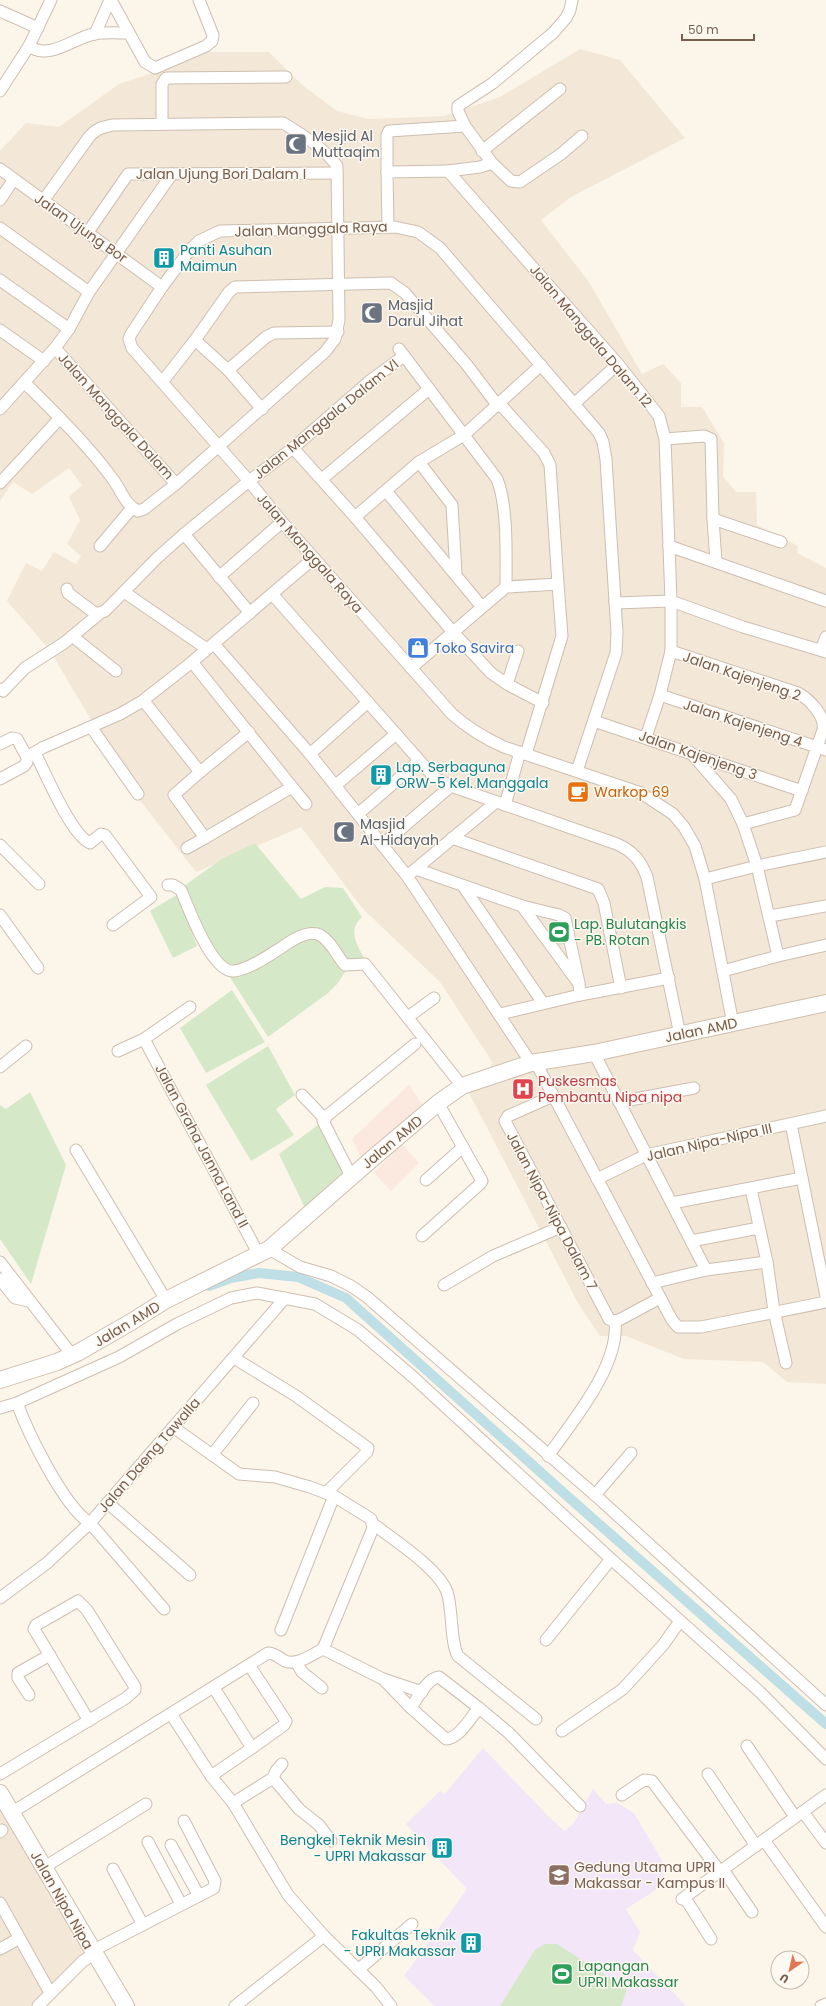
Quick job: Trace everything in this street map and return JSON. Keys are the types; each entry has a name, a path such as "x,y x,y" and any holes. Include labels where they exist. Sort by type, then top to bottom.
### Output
{"street":[{"path":"0,91 29,46 51,0"},
{"path":"111,0 145,62 152,68 206,46 213,38 199,0"},
{"path":"95,34 111,0"},
{"path":"572,0 570,10 558,28 493,82 458,106 458,112 465,126 492,163 506,178 515,182 520,182 561,154 582,136"},
{"path":"0,11 38,28"},
{"path":"29,46 38,51 49,51 95,34 129,33"},
{"path":"162,124 162,84 166,78 286,77"},
{"path":"482,150 560,89"},
{"path":"25,383 60,418 112,478 132,508 138,511 144,509 176,484 262,409 325,352 338,332 338,227 336,166 331,159 284,123 112,125 96,129 88,137 43,201"},
{"path":"388,226 387,135 389,131 465,126"},
{"path":"387,172 448,171 480,167 492,163"},
{"name":"Jalan Ujung Bor","path":"0,169 162,287"},
{"name":"Jalan Manggala Dalam 12","path":"448,171 618,364 659,416 664,439 671,602 671,651 660,696 646,737"},
{"name":"Jalan Ujung Bori Dalam I","path":"88,232 127,174 337,173"},
{"path":"0,409 44,361 69,329 89,292 172,174"},
{"path":"0,200 14,179"},
{"name":"Jalan Manggala Raya","path":"577,771 616,653 617,633 603,442 599,433 575,403 440,248 418,232 388,226 338,227 220,232 199,241 162,287 129,339 132,348 163,381 249,481 282,522 452,714 463,724 485,738 523,753 641,793 673,814 684,827 695,846 705,879 732,1024"},
{"path":"0,228 89,292"},
{"path":"0,280 69,329"},
{"path":"163,381 195,340 211,315 229,292 235,287 337,283 391,283 401,289 499,405 544,453 550,465 562,636 543,703 523,753 500,803 452,838 407,876"},
{"path":"0,330 44,361"},
{"path":"228,370 266,337 274,333 338,332"},
{"path":"195,340 228,370 262,409"},
{"name":"Jalan Manggala Dalam","path":"55,348 176,484"},
{"name":"Jalan Manggala Dalam VI","path":"0,689 3,691 25,668 72,636 98,614 108,609 184,534 249,481 293,448 402,353 429,389"},
{"path":"355,517 419,462 464,436 499,405 541,364"},
{"path":"575,403 618,364"},
{"path":"322,479 429,389 497,479 500,486 505,543 506,587"},
{"path":"0,483 60,418"},
{"path":"664,439 704,436 711,439 713,519 716,562"},
{"path":"293,448 322,479 452,631 491,673 507,684 543,703"},
{"path":"419,462 452,505 456,573"},
{"path":"386,491 456,573 482,607"},
{"path":"100,546 132,508"},
{"path":"713,519 781,542"},
{"path":"220,578 282,522"},
{"path":"184,534 250,613"},
{"path":"669,546 826,601"},
{"path":"0,779 24,766 31,755 141,702 192,662 314,558"},
{"path":"411,668 452,631 506,587 558,584"},
{"path":"68,591 98,614"},
{"path":"124,592 210,646 310,754 407,876 533,1063 553,1096 675,1324 682,1328 701,1327 774,1311 826,1302"},
{"path":"272,594 435,778 451,786 617,844 627,848 636,856 648,877 680,1035"},
{"path":"615,603 671,602 743,627 823,651 826,637"},
{"path":"72,636 116,671"},
{"path":"507,684 518,651"},
{"name":"Jalan Kajenjeng 2","path":"671,651 804,696 822,719 824,726 822,749 802,791 797,807 793,811 743,824"},
{"path":"192,662 306,804"},
{"name":"Jalan Kajenjeng 4","path":"660,696 822,749"},
{"path":"310,754 368,702"},
{"path":"147,705 200,772"},
{"name":"Jalan Kajenjeng 3","path":"594,721 646,737 802,791"},
{"path":"91,727 138,794"},
{"path":"205,838 174,795 249,732"},
{"path":"336,785 396,734"},
{"path":"0,744 12,738 17,739 31,755 58,802 82,837 90,843 101,834 105,835 151,897 113,925"},
{"path":"690,752 731,799 743,824 757,866 770,916 778,956"},
{"path":"358,814 419,761"},
{"path":"382,845 451,786"},
{"path":"188,848 292,788"},
{"path":"452,838 598,889 604,903 621,988"},
{"path":"0,845 39,884"},
{"path":"705,879 757,866 826,852"},
{"path":"416,869 522,906 559,915 565,918 580,990"},
{"path":"168,885 173,885 181,890 211,955 226,969 236,971 250,965 297,938 304,935 318,934 331,945 346,965 362,963 366,965 462,1086"},
{"path":"463,886 543,1003"},
{"path":"522,906 580,990"},
{"path":"770,916 826,906"},
{"path":"0,915 38,968"},
{"path":"723,971 826,945"},
{"path":"500,1014 543,1003 580,990 621,988 669,978"},
{"path":"408,1017 434,998"},
{"name":"Jalan AMD","path":"0,1380 28,1372 72,1355 131,1322 166,1300 264,1252 294,1228 351,1176 438,1103 462,1086 533,1063 594,1053 826,1003"},
{"path":"118,1051 144,1038 190,1007"},
{"name":"Jalan Graha Janna Land II","path":"144,1038 264,1252"},
{"path":"324,1118 414,1044"},
{"path":"0,1067 26,1046"},
{"path":"594,1053 706,1270"},
{"path":"618,1102 694,1088"},
{"path":"302,1095 324,1118 323,1121 325,1127 351,1176"},
{"name":"Jalan Nipa-Nipa Dalam 7","path":"553,1096 508,1116 505,1120 609,1319 617,1320"},
{"path":"422,1236 480,1184 482,1179 438,1103"},
{"name":"Jalan Nipa-Nipa III","path":"597,1179 646,1154 826,1116"},
{"path":"791,1124 826,1296"},
{"path":"426,1180 464,1147"},
{"path":"76,1150 166,1300"},
{"path":"672,1203 802,1178"},
{"path":"751,1189 767,1262 774,1311 786,1363"},
{"path":"444,1285 493,1256 561,1227"},
{"path":"691,1241 759,1228"},
{"path":"264,1252 300,1267 331,1276 351,1286 367,1297 548,1456 595,1495 826,1705"},
{"path":"0,1262 72,1355"},
{"path":"652,1283 706,1270 767,1262"},
{"path":"0,1279 15,1298 29,1300"},
{"path":"0,1408 17,1403 119,1357 177,1324 231,1298 258,1293 315,1304 358,1330 541,1493 610,1559 761,1693 826,1758"},
{"name":"Jalan Daeng Tawalla","path":"0,1598 48,1563 90,1523 285,1298"},
{"path":"548,1456 600,1379 614,1346 617,1320 660,1298"},
{"path":"234,1358 296,1396 368,1448 368,1452 330,1495 281,1630"},
{"path":"17,1403 43,1459 62,1491 84,1519 90,1523 164,1609"},
{"path":"212,1455 253,1403"},
{"path":"173,1427 239,1474 276,1477 330,1495 365,1514 373,1524 432,1571 444,1587 448,1597 456,1653 460,1658 536,1719"},
{"path":"595,1495 631,1453"},
{"path":"108,1503 190,1575"},
{"path":"11,1813 271,1653 285,1660 296,1662 324,1649 373,1524"},
{"path":"546,1640 610,1559"},
{"path":"0,1774 89,1721 132,1695 135,1687 87,1610 79,1602 74,1603 35,1627 35,1631 89,1721"},
{"path":"562,1731 623,1689 663,1645 680,1620"},
{"path":"324,1649 383,1679 422,1692"},
{"path":"28,1695 18,1678 18,1673 50,1655"},
{"path":"296,1662 302,1672 322,1688"},
{"path":"211,1776 284,1725 286,1722 250,1665"},
{"path":"411,1708 433,1679 439,1677 509,1733 580,1806"},
{"path":"383,1679 411,1708 443,1737 448,1739 458,1733 479,1708"},
{"path":"214,1688 252,1748"},
{"path":"171,1714 211,1776 233,1804 288,1895 324,1936 376,1988 391,2006"},
{"path":"747,1746 799,1814 817,1830 826,1843"},
{"path":"233,1804 273,1778 276,1771 282,1764"},
{"path":"708,1774 826,1927"},
{"path":"273,1778 299,1809 319,1825 331,1841"},
{"path":"622,1796 644,1780 652,1781 752,1912"},
{"name":"Jalan Nipa Nipa","path":"0,1793 126,2006"},
{"path":"711,1939 684,1898 722,1872 826,1795"},
{"path":"43,1868 146,1804"},
{"path":"38,2006 93,1952 181,1904 214,1888 216,1883 184,1821"},
{"path":"148,1842 181,1904"},
{"path":"171,1845 199,1896"},
{"path":"113,1869 143,1925"},
{"path":"0,1903 18,1939 48,1989"},
{"path":"358,1970 412,1924"},
{"path":"235,2006 324,1936"},
{"path":"0,1949 18,1939"},
{"path":"821,2006 826,2004"}],"shaded area":[{"path":"580,49 620,60 685,138 571,197 541,220 589,282 642,374 663,364 681,383 681,407 702,407 724,443 723,476 736,492 756,492 757,525 798,546 797,553 826,568 826,1384 787,1382 763,1362 684,1359 626,1336 600,1336 579,1305 469,1093 493,1063 440,982 363,909 301,827 196,872 135,794 49,649 7,601 26,563 42,571 54,552 76,564 81,556 67,544 80,520 69,497 82,485 69,468 32,494 13,482 0,501 0,151 26,123 59,127 119,84 159,71 207,52 269,52 301,84 337,111 369,119 444,116 500,97"},
{"path":"409,1085 426,1110 362,1159 352,1139"},
{"path":"401,1143 419,1163 391,1191 374,1173"},
{"name":"Gedung Utama UPRI Makassar - Kampus II","path":"483,1748 551,1819 565,1831 574,1823 593,1789 606,1804 617,1803 634,1813 664,1864 662,1886 626,1909 640,1932 633,1950 686,2006 435,2006 404,1976 467,1889 406,1824 440,1791 444,1795"},
{"path":"0,1809 86,1952 47,2006 0,2006"}],"green space":[{"path":"255,843 301,899 325,887 343,888 362,917 357,922 354,933 365,960 345,972 338,983 328,993 268,1037 212,949 181,888 222,859"},
{"path":"178,894 197,946 173,958 150,911"},
{"name":"Lap. Bulutangkis - PB. Rotan","path":"562,919 568,943 557,946 550,922"},
{"path":"232,990 265,1042 206,1073 180,1028"},
{"path":"268,1046 295,1095 276,1109 294,1135 251,1161 206,1085"},
{"path":"30,1092 66,1165 31,1284 0,1239 0,1105 6,1109"},
{"path":"318,1125 345,1176 305,1208 279,1154"},
{"name":"Lapangan UPRI Makassar","path":"545,1944 557,1944 627,1989 621,2006 500,2006 535,1950"}],"waterway":[{"path":"209,1286 231,1278 259,1273 298,1277 346,1298 566,1495 826,1724"}],"place":[{"name":"Mesjid Al Muttaqim","path":"296,144"},
{"name":"Panti Asuhan Maimun","path":"164,258"},
{"name":"Masjid Darul Jihat","path":"372,313"},
{"name":"Toko Savira","path":"418,648"},
{"name":"Lap. Serbaguna ORW-5 Kel. Manggala","path":"381,775"},
{"name":"Warkop 69","path":"578,792"},
{"name":"Masjid Al-Hidayah","path":"344,832"},
{"name":"Lap. Bulutangkis - PB. Rotan","path":"559,932"},
{"name":"Puskesmas Pembantu Nipa nipa","path":"523,1089"},
{"name":"Bengkel Teknik Mesin - UPRI Makassar","path":"442,1848"},
{"name":"Gedung Utama UPRI Makassar - Kampus II","path":"559,1875"},
{"name":"Fakultas Teknik - UPRI Makassar","path":"471,1943"},
{"name":"Lapangan UPRI Makassar","path":"562,1974"}]}
